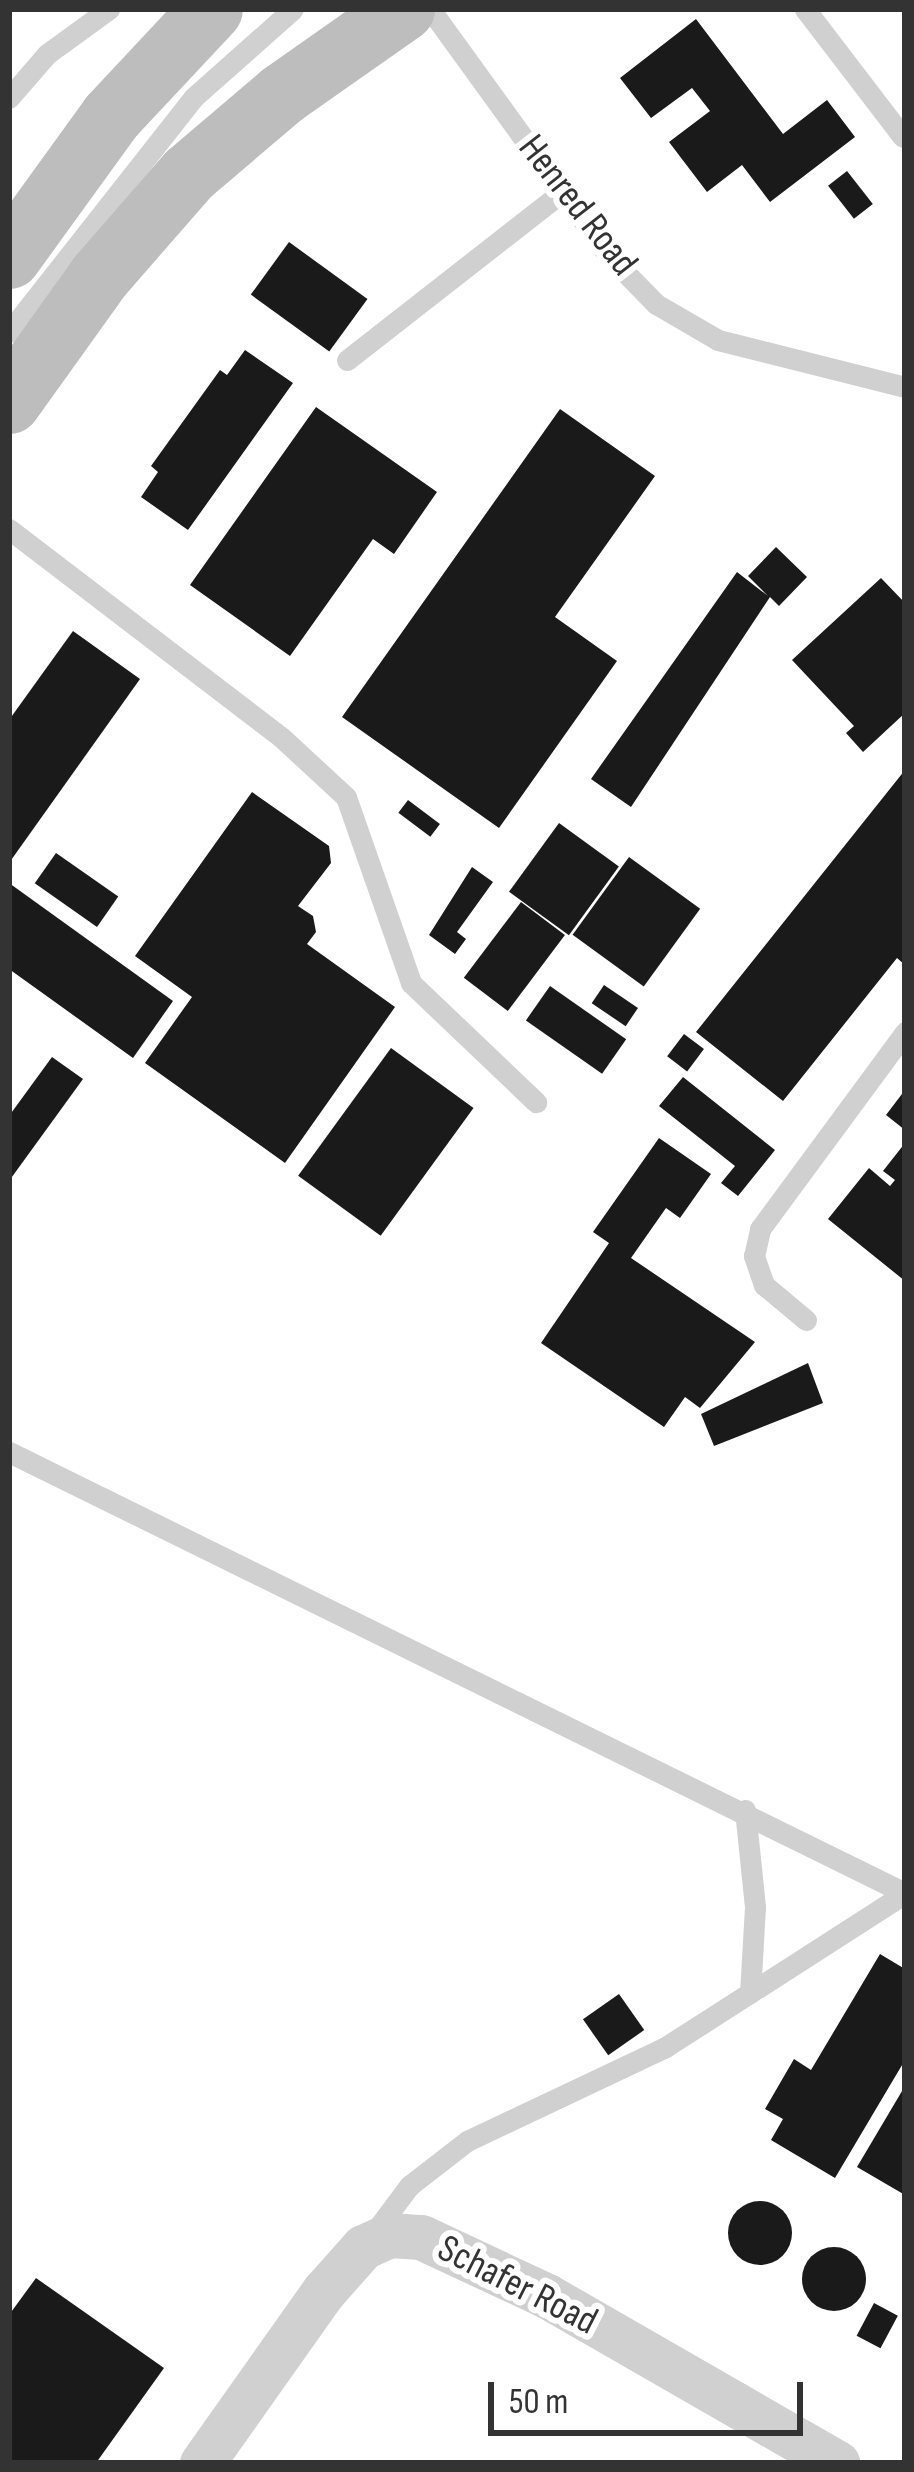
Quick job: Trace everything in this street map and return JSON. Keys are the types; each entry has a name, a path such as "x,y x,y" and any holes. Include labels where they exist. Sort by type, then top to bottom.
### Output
{"main road":[{"path":"9,257 111,116 211,9"},
{"path":"9,402 100,275 188,174 282,94 403,9"}],"street":[{"name":"Schafer Road","path":"363,2247 390,2235 421,2237 547,2296 837,2463"},
{"path":"202,2463 363,2247"}],"lane":[{"path":"9,98 46,54 109,9"},
{"path":"9,332 194,97 293,9"},
{"name":"Henred Road","path":"430,9 562,191 656,304 718,340 905,386"},
{"path":"805,9 903,136"},
{"path":"347,360 562,191"},
{"path":"9,529 335,785 411,983 536,1102"},
{"path":"806,1320 764,1285 754,1256 760,1229 905,1032"},
{"path":"9,1452 745,1810 905,1893 604,2082 435,2162 363,2247"},
{"path":"745,1810 755,1907 750,1993"}],"building":[{"path":"696,19 783,134 827,100 855,137 770,202 742,165 707,192 669,142 710,111 692,88 651,118 620,78"},
{"path":"847,171 873,204 854,219 828,186"},
{"path":"289,242 367,299 329,352 251,295"},
{"path":"245,350 293,383 188,530 141,497 158,472 151,466 220,370 227,375"},
{"path":"316,407 437,492 394,554 373,539 290,656 190,585"},
{"path":"560,409 655,476 555,617 617,661 499,828 342,717"},
{"path":"776,547 807,577 779,606 770,597 631,807 591,779 737,572 768,596 748,576"},
{"path":"881,578 905,603 905,713 863,752 846,733 854,726 792,660"},
{"path":"73,631 140,679 9,863 9,720"},
{"path":"905,770 905,965 897,958 783,1101 696,1032"},
{"path":"252,792 329,846 331,863 298,906 313,916 316,932 307,944 395,1007 285,1163 145,1063 192,997 135,956"},
{"path":"408,800 440,824 430,837 398,813"},
{"path":"559,823 619,866 569,935 509,892"},
{"path":"56,853 118,897 97,927 35,883"},
{"path":"629,857 700,909 644,986 573,935"},
{"path":"472,867 493,882 457,932 466,939 455,954 429,935"},
{"path":"9,883 173,1001 133,1058 9,969"},
{"path":"521,902 565,935 508,1011 464,978"},
{"path":"604,985 638,1008 626,1026 592,1003"},
{"path":"550,986 626,1039 602,1074 526,1020"},
{"path":"684,1034 704,1049 687,1071 667,1056"},
{"path":"391,1048 474,1108 381,1236 298,1176"},
{"path":"52,1057 83,1079 9,1181 9,1116"},
{"path":"683,1077 775,1150 738,1196 721,1183 735,1166 659,1106"},
{"path":"905,1090 905,1130 886,1115"},
{"path":"659,1138 711,1174 680,1218 666,1208 631,1258 755,1342 700,1408 685,1397 664,1427 541,1343 609,1243 593,1232"},
{"path":"905,1143 905,1281 828,1219 869,1168 890,1186 895,1180 883,1171"},
{"path":"808,1363 823,1403 714,1446 701,1414"},
{"path":"880,1954 905,1969 905,2060 835,2178 771,2140 783,2119 765,2109 794,2059 811,2070"},
{"path":"619,1994 644,2030 608,2055 583,2019"},
{"path":"905,2086 905,2195 857,2167"},
{"path":"760,2201 782,2211 792,2233 782,2255 760,2265 738,2255 728,2233 738,2211"},
{"path":"834,2247 856,2257 866,2279 856,2301 834,2311 812,2301 802,2279 812,2257"},
{"path":"36,2278 164,2368 96,2463 9,2463 9,2315"},
{"path":"874,2303 898,2316 880,2348 857,2336"}]}
